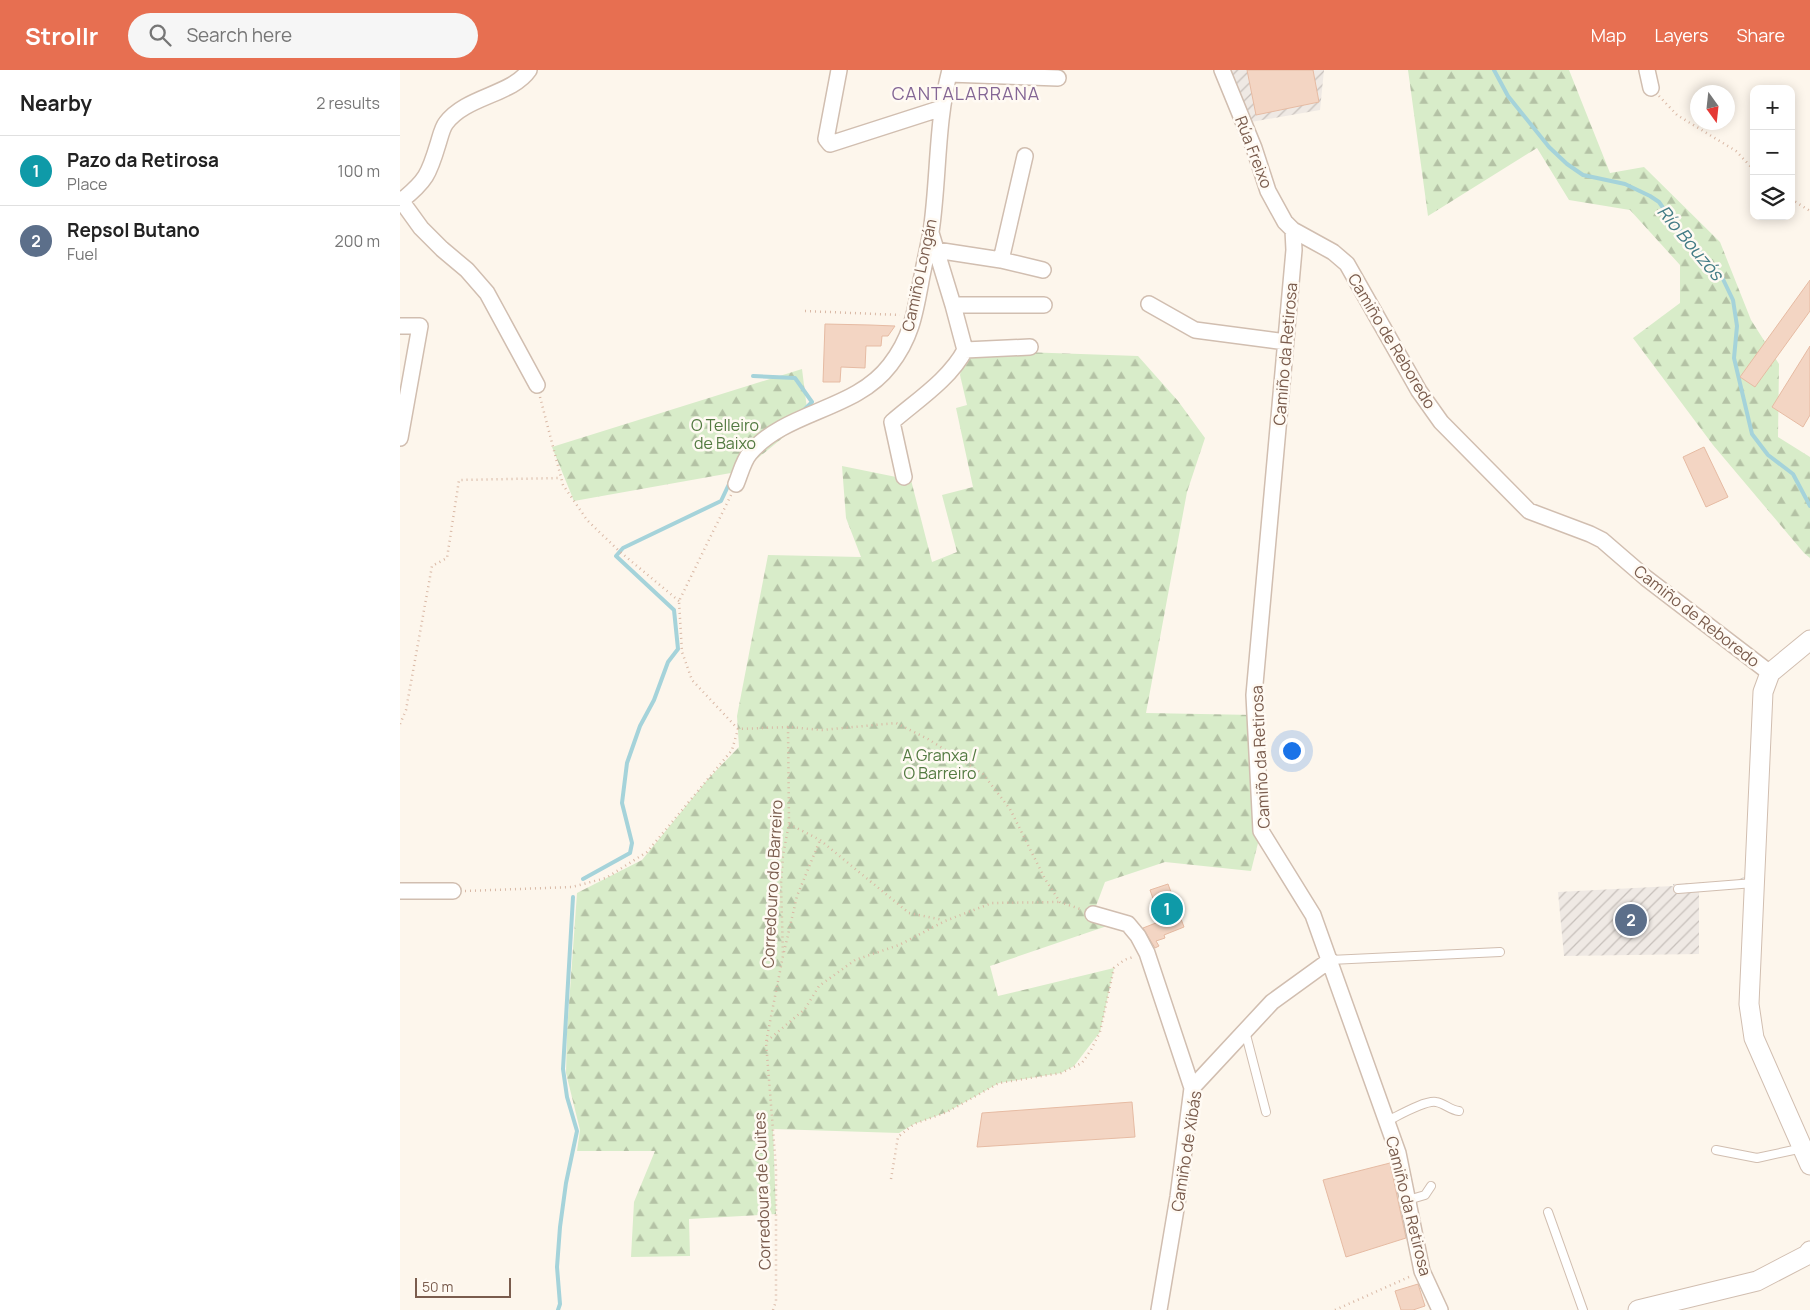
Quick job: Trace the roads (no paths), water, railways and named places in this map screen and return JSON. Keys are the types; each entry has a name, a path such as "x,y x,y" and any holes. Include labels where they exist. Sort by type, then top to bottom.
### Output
{"street":[{"path":"530,70 514,84 459,109 445,124 430,170 419,187 401,200 420,228 468,270 487,293 538,385"},
{"path":"839,70 826,139 830,144 942,108"},
{"name":"Rúa Freixo","path":"1222,70 1254,148 1268,191 1285,222 1293,230"},
{"path":"1647,70 1651,88"},
{"path":"949,72 1058,78"},
{"name":"Camiño Longán","path":"736,484 749,454 766,439 780,430 860,392 874,382 890,366 903,346 912,327 931,232 942,108 949,72"},
{"path":"1001,260 1025,156"},
{"name":"Camiño da Retirosa","path":"1293,230 1294,250 1254,695 1261,831 1314,915 1398,1153 1422,1271 1440,1310"},
{"name":"Camiño de Reboredo","path":"1293,230 1333,252 1347,264 1419,391 1441,422 1529,511 1602,540 1646,578 1770,674"},
{"path":"904,476 892,422 951,371 960,361 965,350 931,232"},
{"path":"936,250 1001,260 1043,270"},
{"path":"1149,304 1195,330 1286,342"},
{"path":"953,305 1044,305"},
{"path":"400,326 420,326 400,438"},
{"path":"965,350 1030,347"},
{"path":"1806,1157 1754,1038 1749,1004 1763,692 1770,674 1810,640"},
{"path":"400,890 453,891"},
{"path":"1093,914 1128,924 1138,936 1147,953 1192,1088"},
{"name":"Camiño de Xibás","path":"1160,1310 1178,1196 1192,1088 1272,1002 1330,960"},
{"path":"1638,1310 1757,1282 1807,1256 1810,1251"}],"lane":[{"path":"1678,889 1754,883"},
{"path":"1330,960 1500,952"},
{"path":"1245,1031 1266,1112"},
{"path":"1387,1121 1409,1112 1414,1107 1436,1102 1459,1111"},
{"path":"1716,1150 1757,1158 1806,1157"},
{"path":"1408,1200 1425,1195 1431,1186"},
{"path":"1548,1212 1582,1310"}],"waterway":[{"name":"Río Bouzós","path":"1494,70 1508,96 1549,147 1567,164 1583,175 1625,184 1659,202 1675,225 1720,273 1733,300 1737,326 1734,358 1752,434 1768,455 1793,474 1810,506"},
{"path":"753,376 795,378 812,402 803,411"},
{"path":"583,879 630,853 632,843 622,803 627,763 640,726 654,700 668,662 678,649 674,610 616,556 623,548 721,501 730,482"},
{"path":"558,1310 560,1304 557,1267 560,1227 566,1183 577,1131 567,1097 563,1069 573,897"}],"place":[{"name":"Pazo da Retirosa","path":"1167,909"},
{"name":"Repsol Butano","path":"1631,920"}],"district":[{"name":"CANTALARRANA","path":"966,94"}],"park label":[{"name":"O Telleiro de Baixo","path":"725,434"},
{"name":"A Granxa / O Barreiro","path":"940,764"}]}
